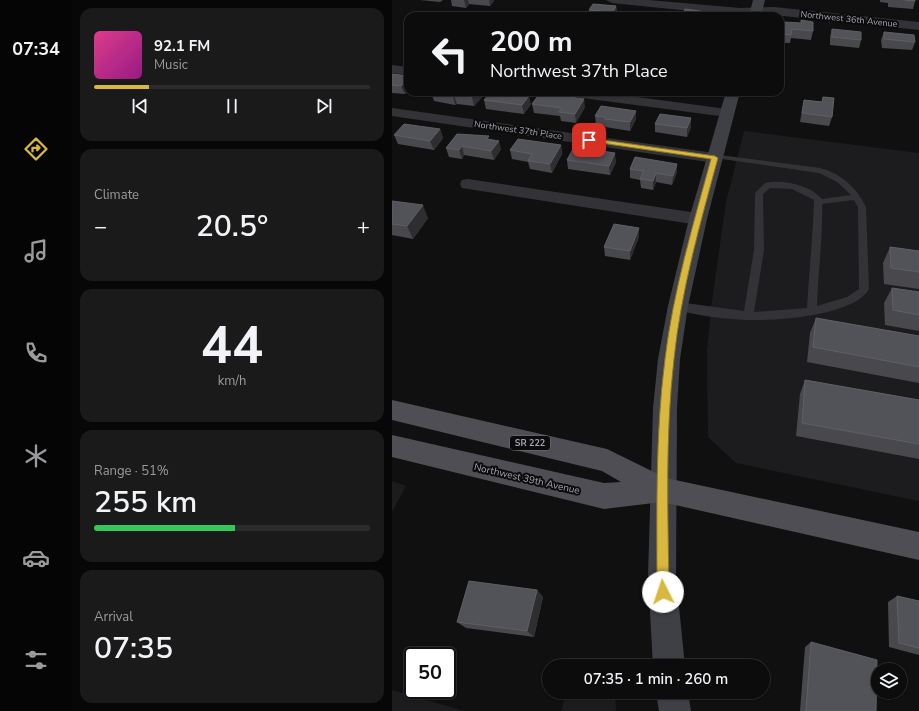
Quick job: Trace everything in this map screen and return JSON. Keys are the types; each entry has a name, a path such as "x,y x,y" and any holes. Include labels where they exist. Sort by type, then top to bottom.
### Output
{"main road":[{"path":"668,659 662,577 662,490 665,408 669,359 678,306 698,219 732,96"},
{"name":"Northwest 39th Avenue","path":"392,410 607,461 662,490 919,546"},
{"name":"Northwest 39th Avenue","path":"392,446 604,496 662,490"},
{"path":"673,699 675,711"}],"street":[{"name":"Northwest 36th Avenue","path":"612,0 740,12 757,9 784,12"},
{"name":"Northwest 36th Avenue","path":"784,12 919,26"},
{"path":"392,69 404,70"},
{"path":"597,96 727,113"},
{"name":"Northwest 37th Place","path":"392,112 715,157"},
{"path":"468,184 698,219"}],"lane":[{"path":"678,306 722,314 748,316 790,315 812,311 848,301 862,293 864,289 863,215 858,197 845,183 826,172 715,157"},
{"path":"748,316 758,250 759,193 768,185 782,184 802,189 818,199 818,236 814,258 812,311"},
{"path":"818,202 858,197"}],"shaded area":[{"path":"744,131 919,153 919,501 736,463 708,437 707,352 711,308 726,202"},
{"path":"392,481 406,486 392,512"},
{"path":"392,690 404,694 404,699 423,699 464,711 392,711"},
{"path":"564,699 615,699 616,711 561,711"}],"building":[{"path":"593,4 616,6 613,12 589,10"},
{"path":"685,9 706,12 684,12"},
{"path":"801,20 813,22 813,31 792,29 791,35 784,34 784,22 801,23"},
{"path":"832,29 861,32 861,40 832,37"},
{"path":"884,32 914,35 915,42 884,39"},
{"path":"392,74 404,76 404,83 401,86 392,85"},
{"path":"488,96 529,96 522,105 484,100"},
{"path":"538,96 562,96 584,99 575,114 559,112 562,108 532,104"},
{"path":"823,97 834,98 832,117 802,113 804,100 822,102"},
{"path":"601,106 636,111 630,122 605,119 605,117 595,116"},
{"path":"660,114 691,118 687,128 655,124"},
{"path":"404,124 440,129 430,141 394,135"},
{"path":"457,134 489,136 487,139 499,141 491,151 462,146 459,150 446,148"},
{"path":"518,139 561,145 550,164 528,161 532,154 510,150"},
{"path":"574,147 615,153 609,166 567,160"},
{"path":"635,157 677,164 673,176 656,173 653,181 640,179 644,171 630,169"},
{"path":"392,201 423,205 407,226 392,224"},
{"path":"614,224 639,228 630,251 604,247"},
{"path":"890,247 919,251 919,272 891,268"},
{"path":"892,288 919,292 919,315 893,310"},
{"path":"816,318 919,336 919,367 813,347"},
{"path":"805,380 919,400 919,444 802,423"},
{"path":"469,581 537,590 527,631 457,622"},
{"path":"897,596 919,601 919,648 899,643"},
{"path":"811,642 877,660 877,663 871,663 871,699 876,699 876,711 806,711"}],"route":[{"path":"589,140 715,158 698,219 678,306 669,359 665,408 662,490 663,592"}]}
